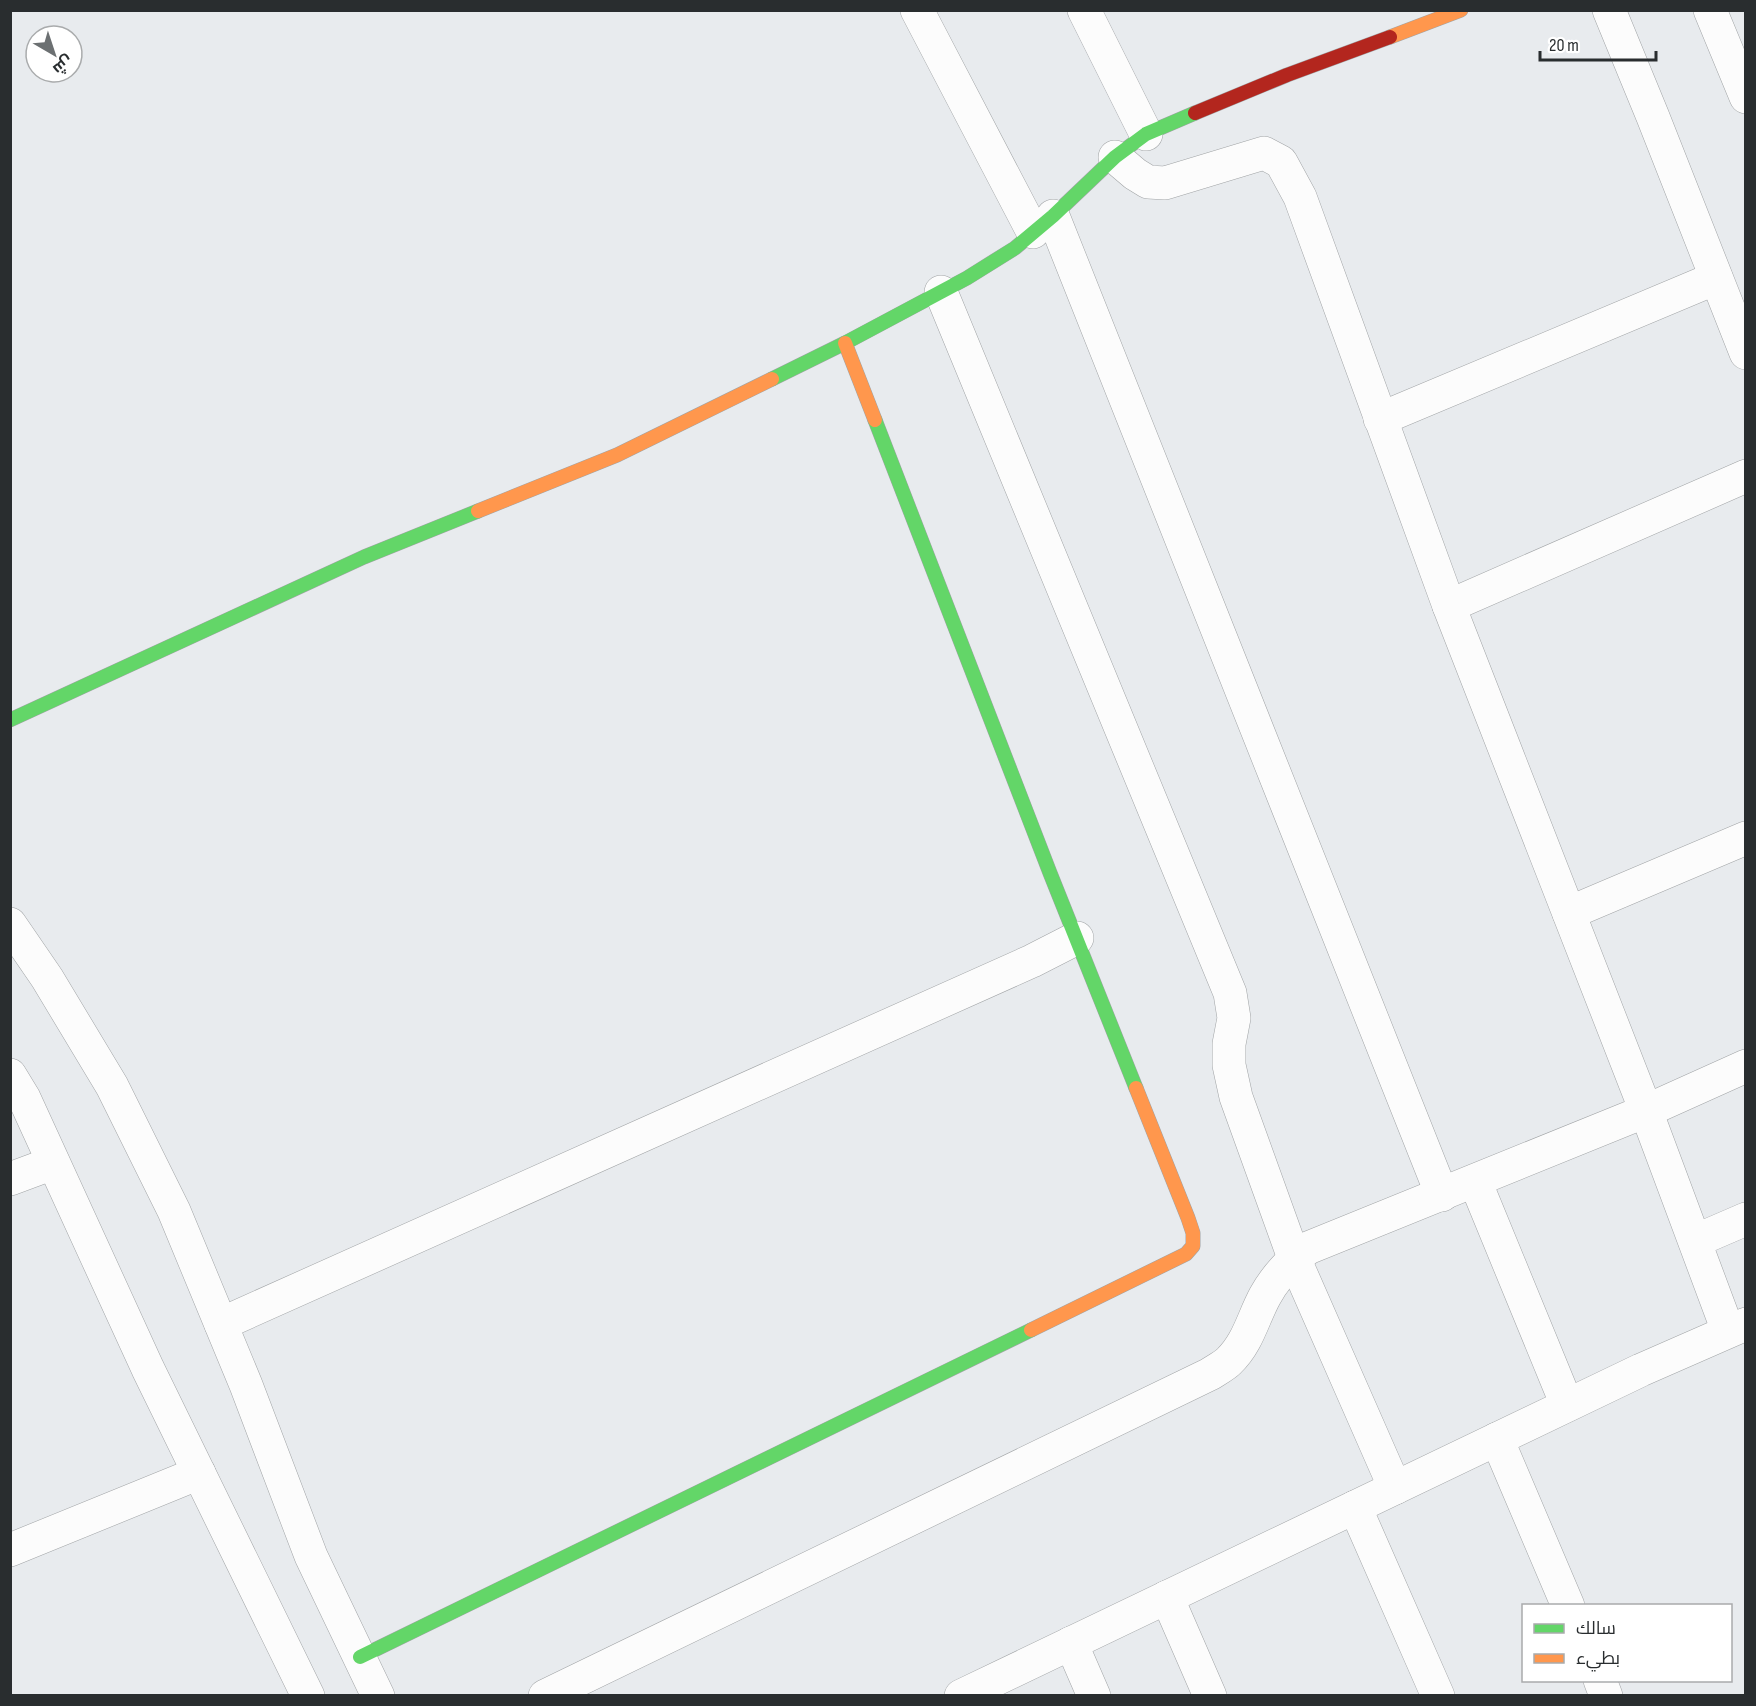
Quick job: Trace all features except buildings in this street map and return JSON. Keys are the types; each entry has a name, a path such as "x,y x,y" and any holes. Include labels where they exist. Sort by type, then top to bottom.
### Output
{"street":[{"path":"917,10 1043,224 1442,1195"},
{"path":"1084,10 1146,134"},
{"path":"10,720 364,557 617,455 845,343 941,292 1015,249 1115,157 1146,134 1287,75 1461,10"},
{"path":"1609,10 1746,352"},
{"path":"1710,10 1746,97"},
{"path":"961,1695 1568,1405 1737,1328 1695,1241 1449,606 1300,197 1281,162 1264,153 1165,183 1148,182 1115,157"},
{"path":"1380,419 1716,278"},
{"path":"941,292 1230,993 1234,1018 1229,1044 1229,1065 1236,1097 1294,1258 1395,1488"},
{"path":"360,1657 1128,1283 1190,1251 1193,1246 1194,1240 1188,1218 845,343"},
{"path":"1449,606 1746,476"},
{"path":"1569,913 1746,838"},
{"path":"10,924 47,978 112,1086 174,1211 246,1385 311,1557 378,1695"},
{"path":"221,1324 1032,961 1077,938"},
{"path":"545,1695 1210,1374 1229,1362 1247,1338 1264,1297 1281,1270 1308,1248 1646,1111 1746,1066"},
{"path":"10,1076 24,1098 148,1369 308,1695"},
{"path":"10,1179 53,1163"},
{"path":"1475,1181 1568,1405"},
{"path":"1695,1241 1746,1219"},
{"path":"1497,1439 1568,1604"},
{"path":"10,1550 199,1473"},
{"path":"1355,1507 1438,1695"},
{"path":"1167,1597 1210,1695"},
{"path":"1071,1643 1094,1695"}],"traffic: fast":[{"path":"772,379 967,278 1015,248 1053,216 1115,157 1146,134 1195,113"},
{"path":"875,420 1050,873 1136,1088"},
{"path":"10,720 364,557 478,511"},
{"path":"360,1657 1031,1330"}],"traffic: slow":[{"path":"1390,37 1461,10"},
{"path":"845,343 875,420"},
{"path":"478,511 617,455 772,379"},
{"path":"1031,1330 1186,1254 1193,1246 1193,1233 1188,1218 1136,1088"}],"traffic: jam":[{"path":"1195,113 1287,75 1390,37"}]}
